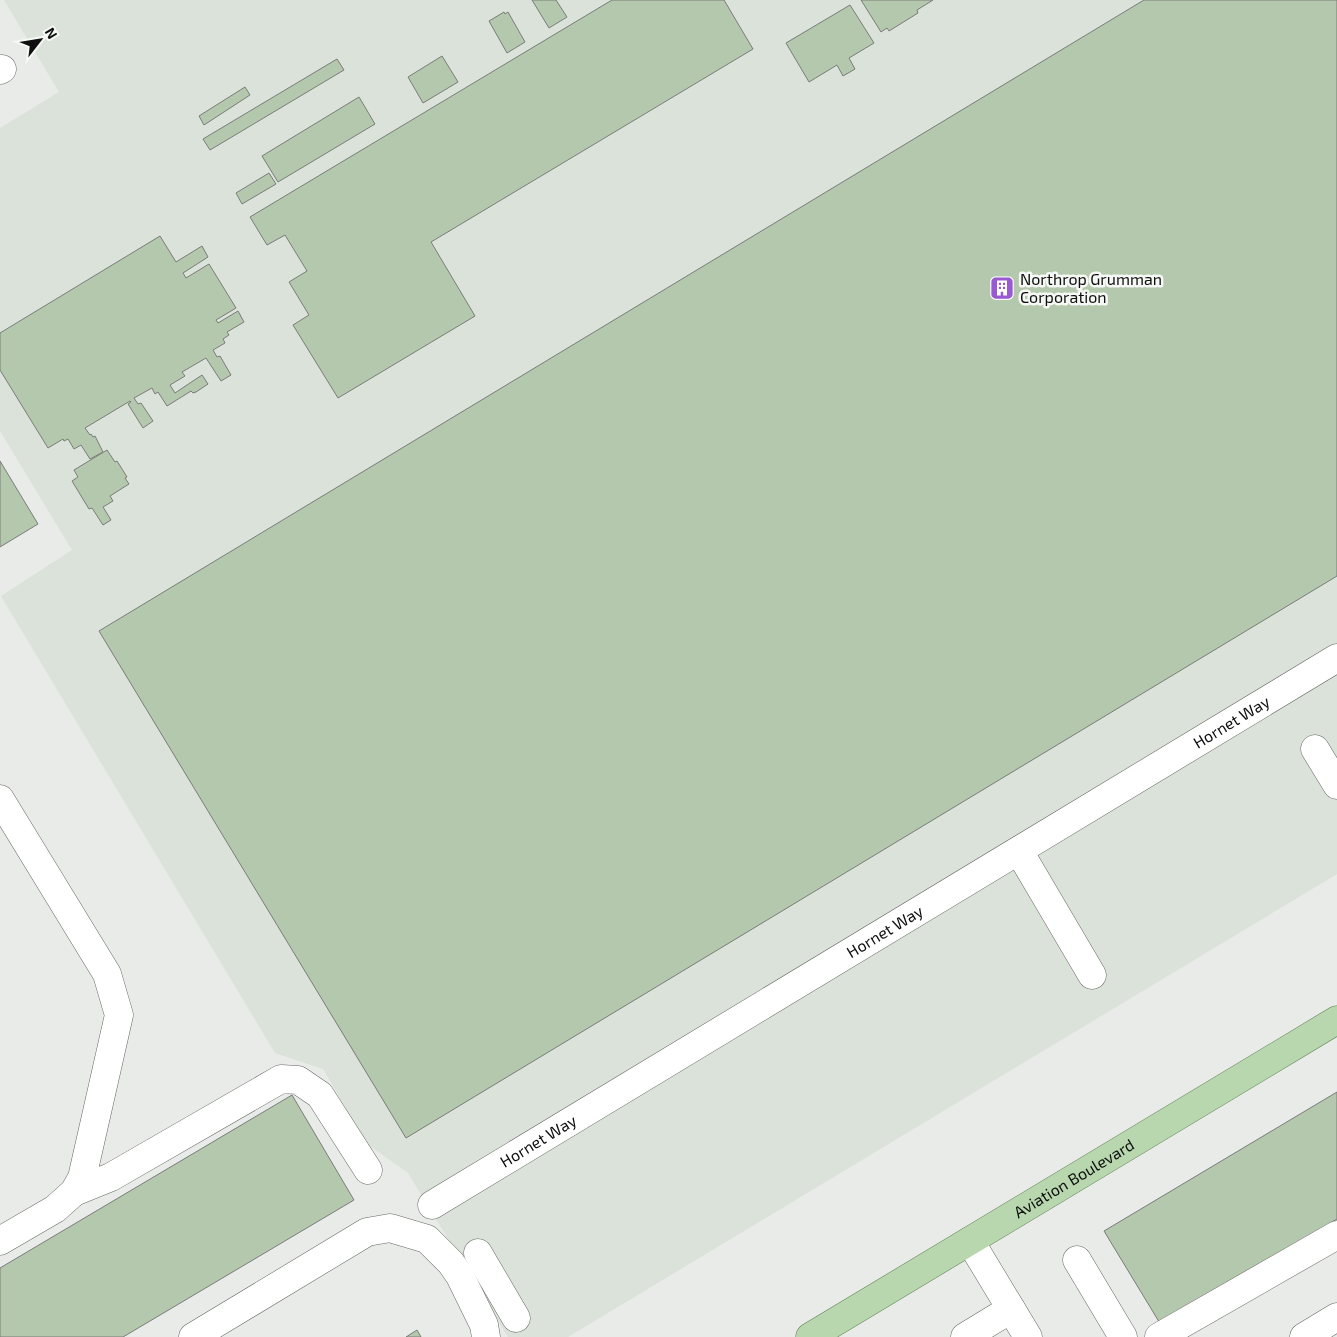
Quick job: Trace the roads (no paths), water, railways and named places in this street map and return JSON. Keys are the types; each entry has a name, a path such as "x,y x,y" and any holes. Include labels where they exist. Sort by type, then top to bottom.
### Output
{"main road":[{"name":"Aviation Boulevard","path":"810,1337 1337,1020"}],"street":[{"name":"Hornet Way","path":"432,1205 1337,658"},
{"path":"1315,749 1337,786"},
{"path":"0,799 107,974 119,1015 82,1178 74,1192 55,1209 0,1241"},
{"path":"1019,850 1092,975"},
{"path":"74,1192 111,1178 281,1079 298,1080 320,1095 368,1170"},
{"path":"193,1337 367,1232 390,1228 427,1239 451,1263 460,1276 484,1325 486,1337"},
{"path":"1159,1337 1337,1235"},
{"path":"970,1241 1028,1337"},
{"path":"478,1253 516,1318"},
{"path":"1077,1260 1123,1337"},
{"path":"965,1337 1011,1309"},
{"path":"1304,1337 1337,1317"}],"place":[{"name":"Northrop Grumman Corporation","path":"1002,288"}]}
